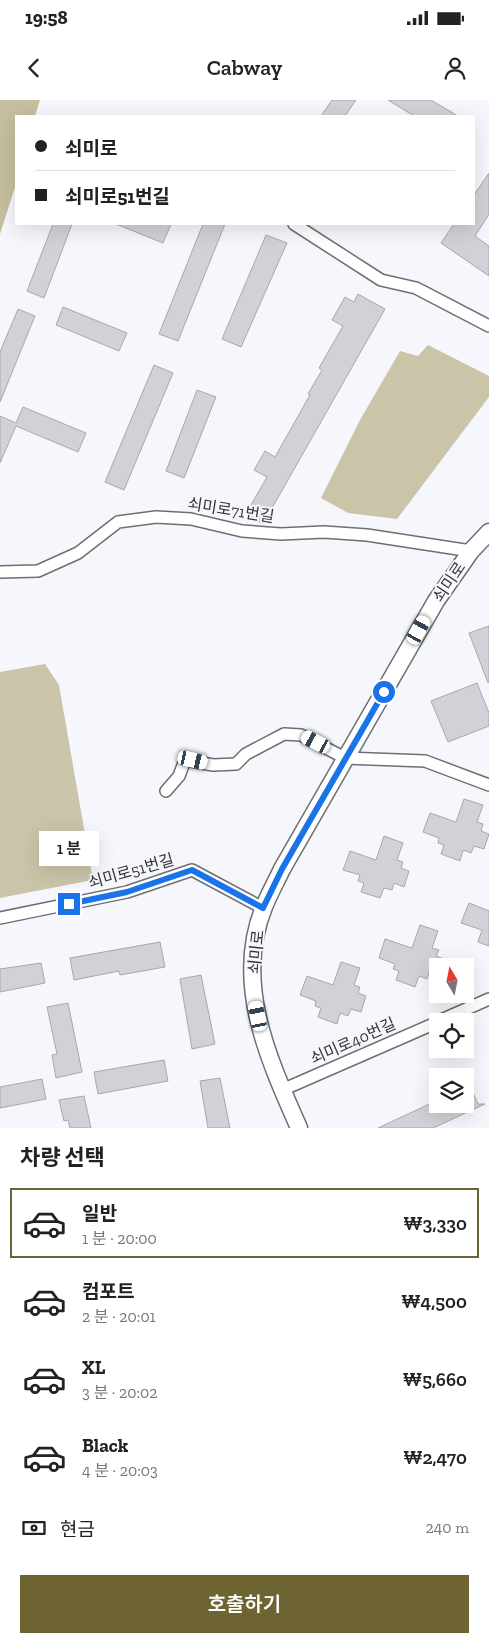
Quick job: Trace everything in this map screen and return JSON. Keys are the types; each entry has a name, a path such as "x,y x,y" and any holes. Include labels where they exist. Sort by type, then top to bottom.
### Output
{"main road":[{"name":"쇠미로","path":"300,1128 282,1090 264,1044 252,979 255,942 263,908 282,869 436,600 471,551 489,532"}],"street":[{"path":"296,225 381,280 416,288 489,326"},
{"name":"쇠미로71번길","path":"0,572 38,571 78,553 118,522 156,517 191,519 242,531 281,534 324,532 367,535 471,551"},
{"path":"166,791 179,776 185,760 213,765 236,764 246,754 284,734 301,735 345,758 425,761 489,785"},
{"name":"쇠미로51번길","path":"0,918 127,892 192,870 263,908"},
{"name":"쇠미로40번길","path":"458,1013 489,999"},
{"name":"쇠미로40번길","path":"282,1090 429,1026"}],"shaded area":[{"path":"0,100 40,100 35,115 15,115 15,187 0,234"},
{"path":"428,345 489,376 489,397 397,519 348,513 321,498 360,420 400,351 418,356"},
{"path":"45,664 59,685 93,880 0,898 0,672"}],"building":[{"path":"332,100 356,100 346,115 322,115"},
{"path":"388,100 431,100 456,115 412,115"},
{"path":"489,173 489,214 475,236 489,246 489,276 441,243 453,225 475,225 475,194"},
{"path":"53,225 72,225 44,298 27,291"},
{"path":"118,225 171,225 163,243"},
{"path":"203,225 225,225 178,341 159,334"},
{"path":"266,235 287,243 241,347 222,339"},
{"path":"358,294 385,309 263,524 246,514 267,477 254,470 265,451 275,457 310,395 308,394 322,370 319,368 343,326 332,320 345,297 354,302"},
{"path":"63,307 127,333 119,351 56,325"},
{"path":"18,309 35,316 0,402 0,352"},
{"path":"154,365 173,373 124,490 105,482"},
{"path":"197,390 216,397 184,478 166,471"},
{"path":"23,407 86,433 78,452 16,426 0,463 0,416 16,423"},
{"path":"489,626 489,682 488,683 469,633"},
{"path":"477,683 489,713 489,726 448,742 431,701"},
{"path":"464,799 483,805 477,822 483,824 481,831 489,834 484,849 474,846 471,853 463,850 460,861 441,854 444,845 438,843 439,838 423,832 430,813 456,822"},
{"path":"384,836 403,843 397,860 403,862 401,868 409,871 404,887 394,883 392,890 384,888 380,898 361,892 364,883 358,881 360,875 343,870 350,851 376,860"},
{"path":"469,903 489,911 489,946 478,942 482,930 461,923"},
{"path":"420,925 438,931 432,948 439,950 436,956 441,958 429,958 427,979 419,976 415,987 396,980 399,971 393,969 395,964 379,958 385,939 412,948"},
{"path":"160,942 165,967 120,975 119,971 74,980 70,958"},
{"path":"341,962 360,968 354,985 360,987 358,993 366,996 361,1012 351,1009 348,1016 340,1013 337,1024 318,1017 321,1008 315,1006 316,1001 300,995 307,976 333,985"},
{"path":"41,963 45,983 0,992 0,969"},
{"path":"201,975 215,1044 192,1049 180,979"},
{"path":"68,1003 82,1072 56,1078 52,1055 57,1054 47,1007"},
{"path":"164,1060 168,1081 98,1094 94,1072"},
{"path":"220,1078 230,1128 208,1128 200,1081"},
{"path":"42,1079 46,1099 0,1108 0,1087"},
{"path":"474,1095 478,1104 485,1104 474,1109"},
{"path":"84,1096 91,1128 70,1128 68,1120 64,1121 59,1100"},
{"path":"429,1104 429,1113 466,1113 433,1128 378,1128"}],"route":[{"path":"69,904 127,892 192,870 263,908 282,869 384,692"}]}
